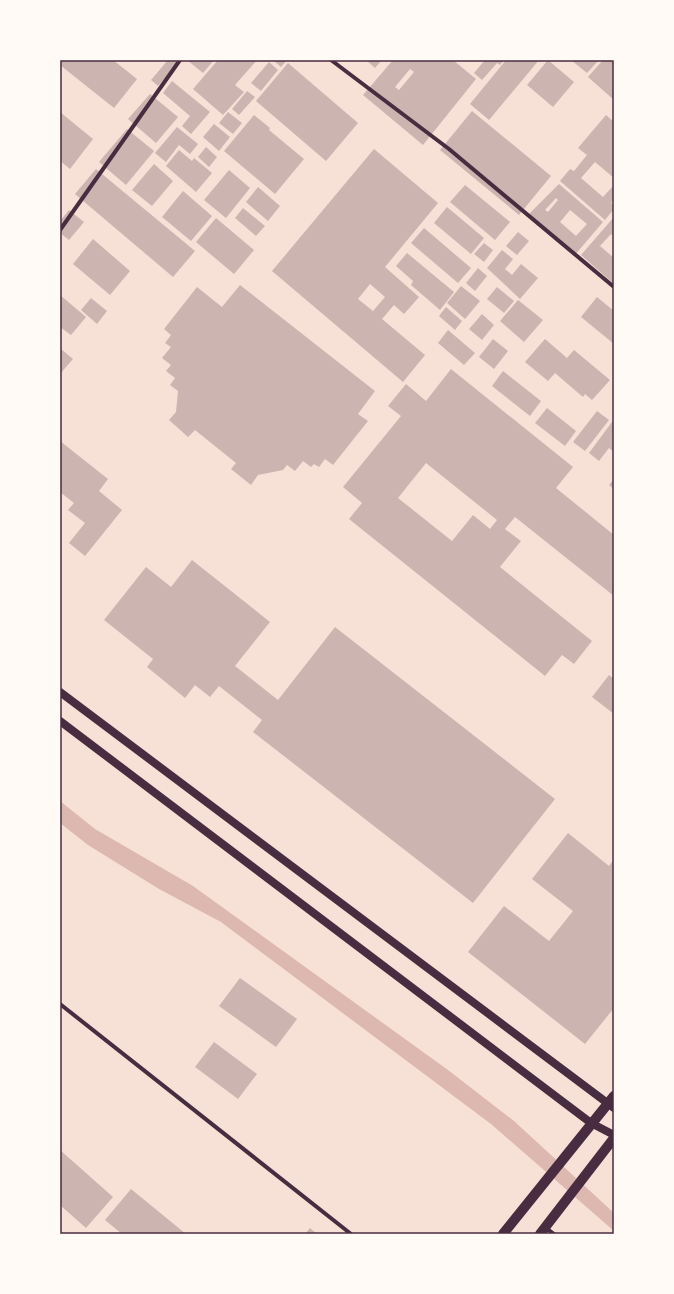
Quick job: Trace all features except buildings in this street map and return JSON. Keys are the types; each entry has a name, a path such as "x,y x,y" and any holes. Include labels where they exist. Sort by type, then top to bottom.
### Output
{"main road":[{"path":"60,692 610,1106"},
{"path":"60,722 591,1123 614,1134"},
{"path":"503,1234 591,1123 610,1106 614,1096"},
{"path":"548,1229 590,1169 614,1138"}],"street":[{"path":"60,230 180,60"},
{"path":"331,60 449,149 614,287"},
{"path":"60,1004 351,1234"}],"shaded area":[{"path":"60,801 95,829 193,886 448,1070 514,1121 614,1213 614,1231 491,1124 221,922 159,889 88,845 60,823"}]}
